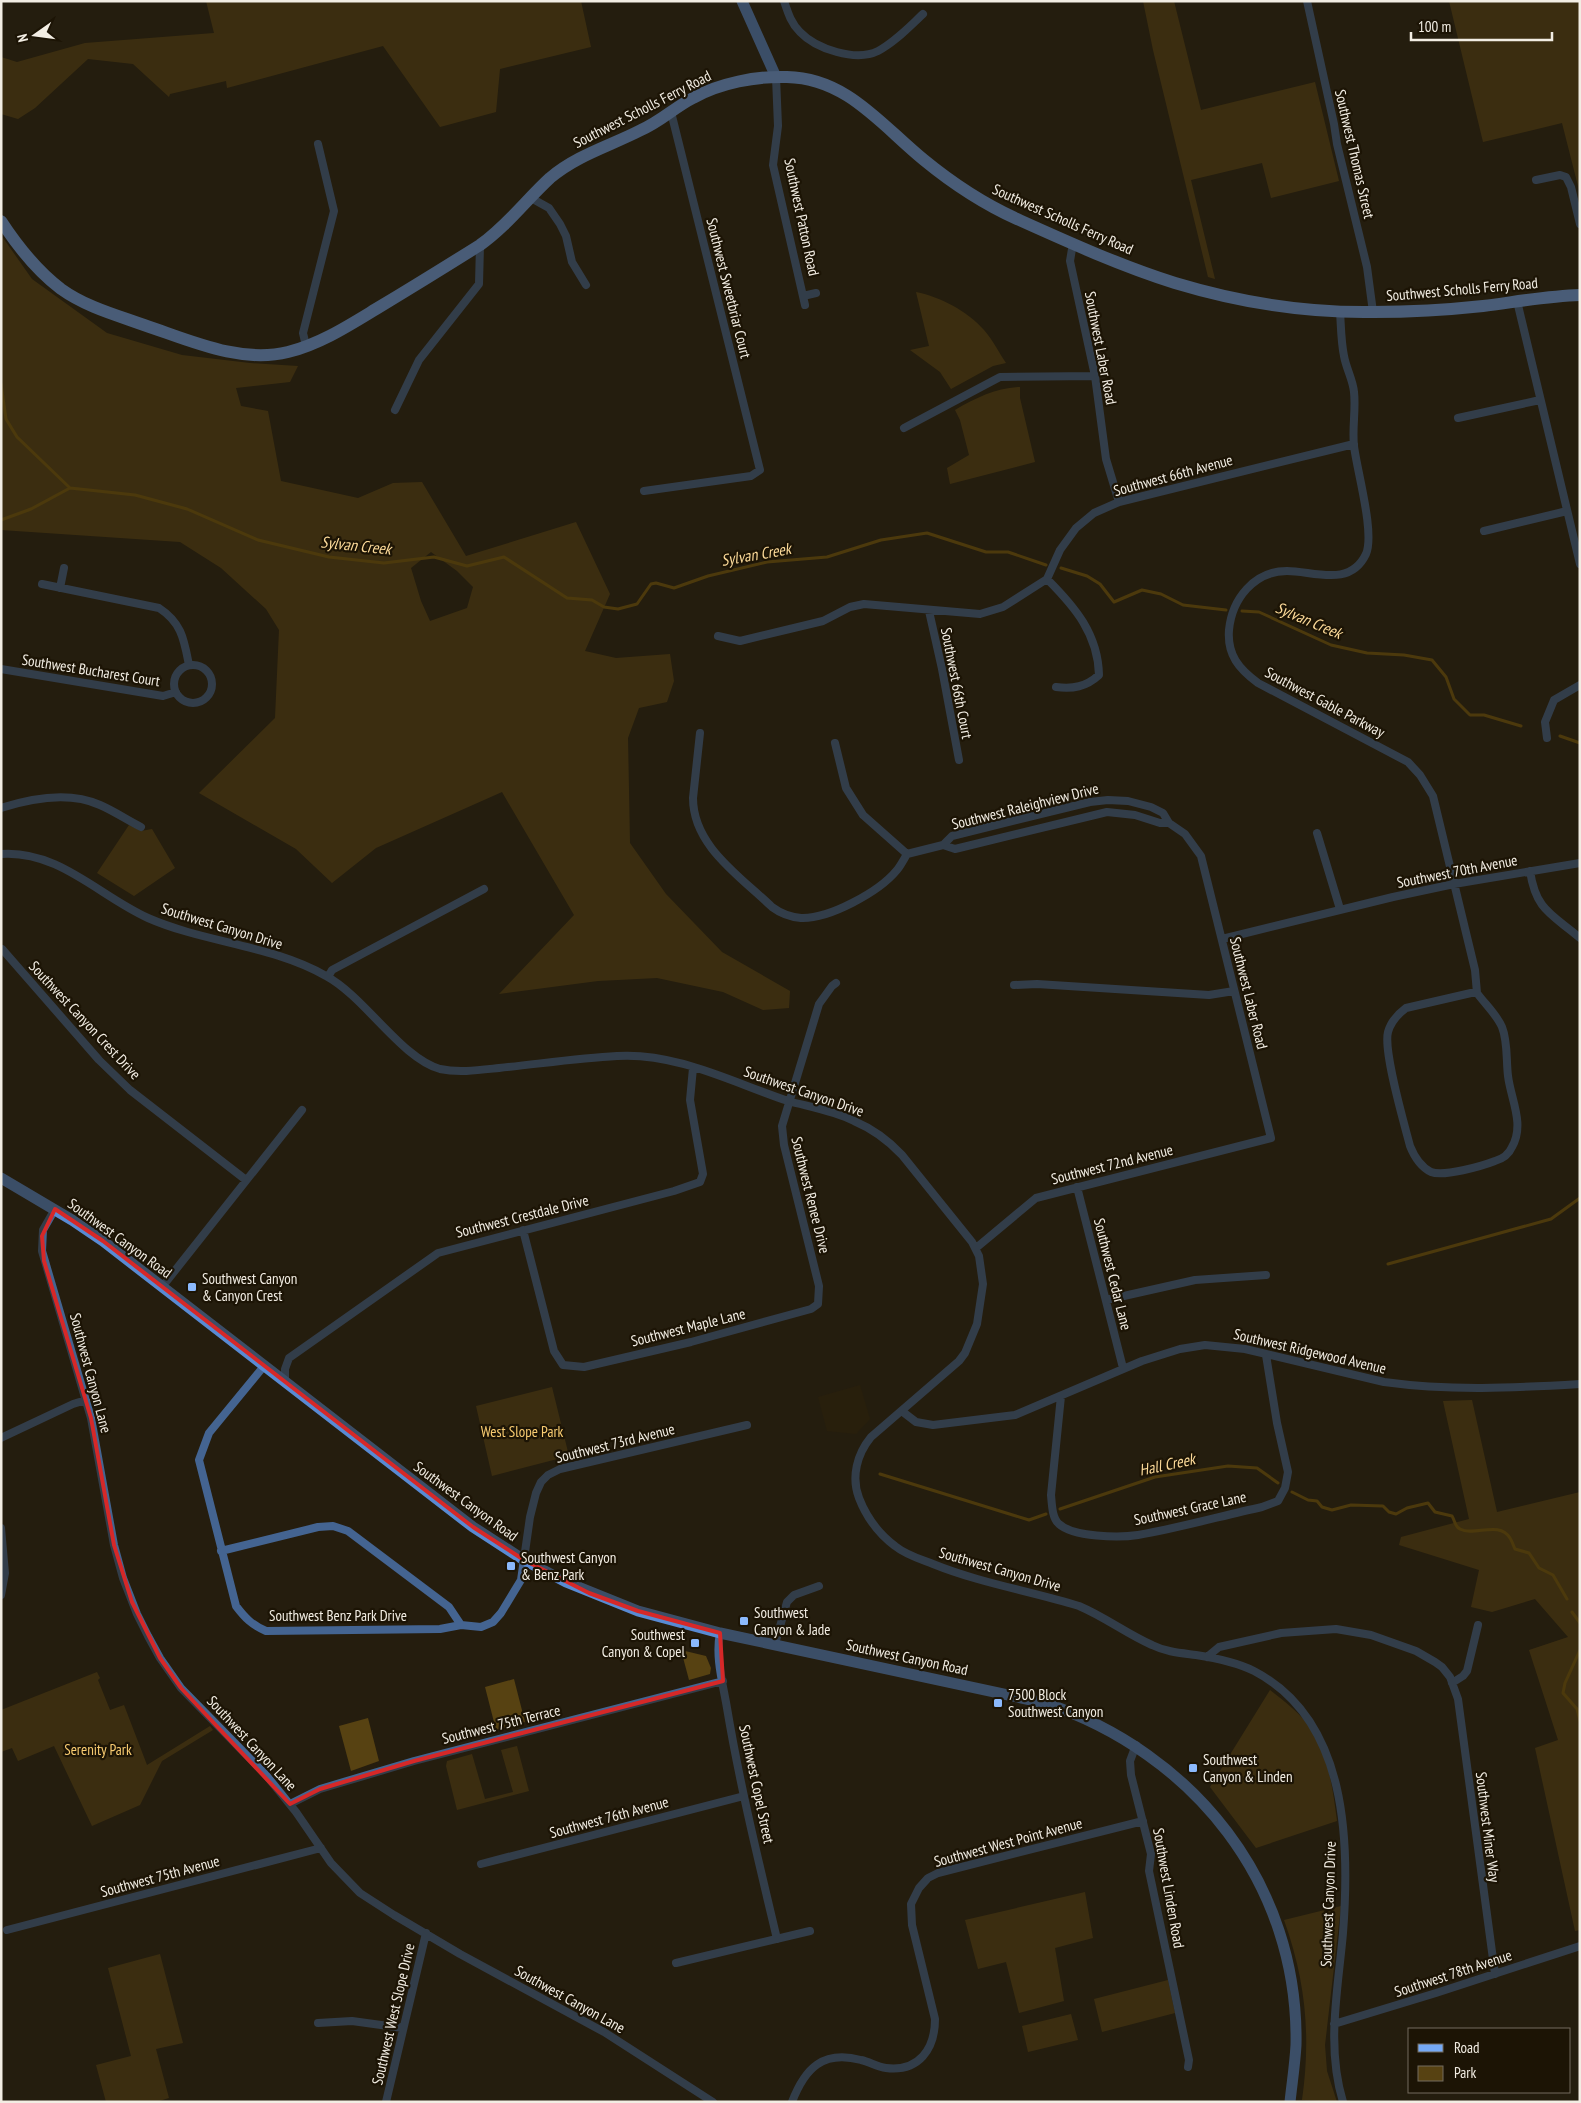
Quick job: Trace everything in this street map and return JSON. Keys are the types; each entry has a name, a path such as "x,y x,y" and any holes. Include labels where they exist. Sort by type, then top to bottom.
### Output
{"main road":[{"name":"Southwest Patton Road","path":"742,1 776,77"},
{"name":"Southwest Scholls Ferry Road","path":"1,221 23,253 46,277 71,296 98,310 225,351 271,354 286,352 306,346 346,327 480,245 500,229 551,177 577,159 648,127 693,98 725,85 750,80 788,77 816,81 844,94 879,118 923,159 960,186 1006,214 1129,266 1193,288 1256,301 1340,311 1373,312 1458,308 1580,295"},
{"name":"Southwest Canyon Road","path":"1,1178 55,1209 103,1241 473,1527 524,1560 574,1586 646,1614 720,1633 1045,1703 1096,1723 1136,1745 1164,1765 1203,1801 1238,1846 1266,1896 1283,1946 1293,1996 1296,2044 1290,2102"}],"street":[{"path":"784,1 794,25 807,39 854,55 877,52 924,14"},
{"name":"Southwest Thomas Street","path":"1307,1 1337,144 1367,268 1373,312"},
{"name":"Southwest Patton Road","path":"776,77 778,126 773,165 804,305"},
{"name":"Southwest Sweetbriar Court","path":"644,491 751,476 760,470 671,112"},
{"path":"306,346 303,334 334,210 318,144"},
{"path":"1536,180 1560,174 1566,177 1571,187 1580,224"},
{"path":"531,198 549,208 560,224 566,236 572,262 586,285"},
{"name":"Southwest Laber Road","path":"1073,243 1070,261 1095,376 1106,459 1120,502"},
{"path":"395,410 419,360 479,284 480,245"},
{"name":"Southwest Patton Road","path":"803,296 816,293"},
{"path":"1517,301 1580,564"},
{"name":"Southwest Gable Parkway","path":"1340,311 1344,356 1354,391 1354,444 1370,538 1366,554 1355,567 1343,573 1327,577 1282,571 1266,576 1249,586 1237,602 1229,626 1228,636 1231,654 1237,665 1258,683 1408,762 1420,775 1433,796 1475,970 1477,993"},
{"path":"904,428 1000,377 1095,376"},
{"path":"1458,418 1540,400"},
{"name":"Southwest 66th Avenue","path":"1047,579 1060,550 1076,528 1094,513 1120,502 1354,444"},
{"path":"1484,531 1567,511"},
{"path":"60,588 64,568"},
{"path":"718,636 740,641 823,621 850,607 864,604 980,614 1002,607 1047,579 1072,604 1090,634 1099,659 1099,675 1089,684 1067,688 1056,687"},
{"path":"42,584 159,608 171,616 179,628 190,666"},
{"name":"Southwest 66th Court","path":"929,611 959,760"},
{"name":"Southwest Bucharest Court","path":"190,666 200,666 209,673 212,680 210,693 200,702 192,703 180,698 176,692 174,684 179,671 190,666"},
{"name":"Southwest Bucharest Court","path":"1,669 163,696 176,692"},
{"path":"1547,738 1545,722 1554,700 1580,685"},
{"path":"700,733 693,798 693,808 698,829 711,848 778,911 802,918 811,917 854,902 896,871 907,854 863,815 846,788 835,742"},
{"path":"1,808 48,798 79,799 100,805 140,827"},
{"name":"Southwest Raleighview Drive","path":"907,854 943,845 952,836 1090,802 1108,800 1151,807 1163,813 1169,823 1185,834 1200,856"},
{"name":"Southwest Raleighview Drive","path":"943,845 955,849 1106,812 1135,815 1160,823 1169,823"},
{"path":"1317,833 1340,910"},
{"name":"Southwest Canyon Drive","path":"1,854 26,856 53,863 74,873 122,905 172,928 287,959 328,977 353,996 413,1054 440,1068 472,1071 640,1055 693,1068 789,1101 852,1120 877,1132 902,1155 976,1248 982,1278 982,1298 977,1324 965,1353 959,1362 866,1444 856,1467 855,1482 863,1508 872,1523 896,1547 909,1555 960,1575 1079,1606 1098,1614 1152,1646 1171,1652 1207,1657 1236,1664 1255,1672 1282,1691 1303,1712 1315,1729 1328,1756 1338,1792 1345,1854 1344,1922 1334,2024 1334,2056 1343,2102"},
{"name":"Southwest Laber Road","path":"1200,856 1271,1138"},
{"name":"Southwest 70th Avenue","path":"1222,939 1454,884 1580,863"},
{"path":"1530,871 1539,903 1580,938"},
{"path":"328,977 332,970 484,889"},
{"name":"Southwest Canyon Crest Drive","path":"2,949 99,1060 130,1090 246,1180"},
{"name":"Southwest Renee Drive","path":"818,1304 819,1286 782,1134 783,1120 819,1004 836,983"},
{"path":"1014,985 1037,984 1208,995 1234,991"},
{"path":"1477,993 1501,1025 1504,1034 1508,1078 1517,1115 1517,1136 1511,1150 1494,1162 1446,1173 1431,1172 1417,1160 1410,1146 1388,1053 1388,1032 1398,1014 1406,1008 1463,994 1477,993"},
{"name":"Southwest Crestdale Drive","path":"285,1382 285,1369 289,1358 430,1257 447,1250 674,1191 700,1182 703,1174 690,1100 693,1068"},
{"path":"162,1287 302,1110"},
{"name":"Southwest 72nd Avenue","path":"976,1248 1036,1198 1271,1138"},
{"name":"Southwest Cedar Lane","path":"1077,1186 1123,1368"},
{"name":"Southwest Canyon Lane","path":"55,1209 43,1230 42,1251 86,1400 118,1561 132,1602 148,1636 160,1658 181,1688 266,1775 290,1804 335,1867 360,1893 394,1916 460,1954 604,2032 713,2102"},
{"name":"Southwest Maple Lane","path":"523,1230 554,1351 563,1365 584,1367 691,1342 812,1309 818,1304"},
{"path":"1106,1300 1194,1280 1266,1275"},
{"name":"Southwest Ridgewood Avenue","path":"902,1412 908,1418 926,1425 952,1424 1015,1415 1123,1368 1193,1346 1219,1345 1406,1386 1450,1389 1580,1384"},
{"name":"Southwest Grace Lane","path":"1061,1396 1051,1495 1052,1510 1058,1523 1070,1532 1110,1536 1136,1535 1262,1507 1278,1501 1285,1488 1288,1472 1277,1423 1266,1354"},
{"name":"Southwest Benz Park Drive","path":"264,1366 208,1434 199,1460 236,1606 254,1626 266,1631 440,1629 461,1625 481,1627 493,1622 501,1613 521,1580 524,1560"},
{"path":"1,1438 73,1404 86,1400"},
{"name":"Southwest 73rd Avenue","path":"524,1560 532,1504 541,1482 548,1475 560,1469 747,1425"},
{"path":"221,1551 318,1527 334,1526 348,1531 449,1607 461,1625"},
{"path":"1,1528 5,1573 1,1595"},
{"path":"775,1644 787,1602 794,1595 819,1586"},
{"path":"1452,1683 1468,1671 1478,1625"},
{"name":"Southwest Miner Way","path":"1207,1657 1220,1647 1272,1635 1336,1629 1372,1635 1416,1651 1442,1667 1452,1683 1459,1708 1495,1974"},
{"name":"Southwest Copel Street","path":"720,1633 718,1651 744,1796 776,1939"},
{"name":"Southwest 75th Terrace","path":"290,1804 320,1790 414,1761 723,1681"},
{"name":"Southwest Linden Road","path":"1136,1745 1130,1768 1151,1854 1149,1871 1189,2060 1188,2066"},
{"name":"Southwest 76th Avenue","path":"481,1864 744,1796"},
{"name":"Southwest West Point Avenue","path":"792,2102 804,2075 816,2065 829,2058 848,2057 887,2068 901,2068 922,2058 929,2050 935,2034 935,2019 912,1925 911,1904 918,1888 928,1878 938,1872 1143,1821"},
{"name":"Southwest 75th Avenue","path":"7,1930 320,1848"},
{"path":"676,1963 810,1931"},
{"name":"Southwest West Slope Drive","path":"386,2102 426,1933"},
{"name":"Southwest 78th Avenue","path":"1334,2024 1580,1946"},
{"path":"318,2022 352,2021 403,2028"},
{"path":"696,2102 701,2094"}],"highlighted area":[{"path":"55,1209 103,1241 473,1527 524,1560 589,1593 638,1611 720,1633 723,1681 414,1761 320,1789 290,1804 181,1688 160,1658 132,1602 114,1545 91,1418 44,1261 42,1236"}],"shaded area":[{"path":"860,1385 870,1419 856,1434 827,1431 818,1397"}],"green space":[{"path":"206,1 581,1 591,47 500,69 496,112 440,127 383,46 227,88 226,81 170,94 169,97 133,64 88,59 35,108 18,119 1,114 1,57 17,62 85,43 214,33"},
{"path":"1143,1 1174,1 1201,110 1315,82 1339,181 1271,198 1262,163 1191,180 1215,279 1208,277"},
{"path":"1449,1 1580,1 1580,194 1562,123 1483,142"},
{"path":"1,235 32,279 107,333 182,355 250,363 298,366 290,382 236,388 241,406 268,411 281,481 358,498 393,483 422,482 466,556 576,522 610,594 585,651 616,658 670,654 674,681 667,702 639,708 628,738 630,843 666,894 722,952 790,991 789,1008 763,1010 723,992 657,978 598,981 499,994 574,915 502,792 376,848 332,883 296,849 199,793 275,718 279,630 266,609 221,568 180,542 1,530","holes":["431,552 457,571 473,587 467,608 430,621 421,601 411,568"]},
{"path":"916,292 944,301 970,317 987,334 1006,363 993,366 951,389 940,372 910,350 929,346"},
{"path":"1020,387 1020,398 1035,462 950,484 947,468 969,455 960,420 955,410 986,394"},
{"path":"129,825 141,831 152,829 175,868 134,896 97,873"},
{"name":"West Slope Park","path":"552,1387 569,1456 492,1476 476,1406"},
{"path":"1472,1400 1497,1512 1580,1492 1580,1930 1575,1931 1535,1748 1558,1740 1529,1650 1568,1637 1535,1599 1492,1612 1471,1607 1479,1570 1399,1545 1401,1537 1469,1519 1443,1401"},
{"path":"681,1650 706,1656 711,1668 710,1674 689,1680"},
{"name":"Serenity Park","path":"97,1672 100,1678 98,1680 110,1710 124,1705 147,1765 210,1726 213,1730 162,1761 140,1805 92,1826 54,1746 18,1761 12,1748 1,1752 1,1710"},
{"path":"514,1679 525,1722 496,1730 485,1687"},
{"path":"1270,1690 1303,1719 1318,1741 1329,1774 1337,1821 1256,1848 1210,1787"},
{"path":"368,1718 379,1761 351,1771 339,1726"},
{"path":"517,1746 529,1791 457,1810 446,1766 447,1761 472,1754 485,1799 513,1792 501,1750"},
{"path":"1085,1892 1093,1938 1055,1948 1064,2001 1019,2013 1006,1962 978,1969 965,1920"},
{"path":"1341,1906 1325,2045 1327,2071 1337,2102 1302,2100 1306,2054 1305,2009 1297,1965 1284,1920"},
{"path":"160,1954 183,2043 156,2049 169,2098 156,2102 106,2102 96,2065 131,2056 108,1968"},
{"path":"1168,1980 1175,2013 1102,2032 1094,1999"},
{"path":"1071,2014 1078,2040 1028,2052 1022,2026"}],"waterway":[{"path":"1,384 6,419 17,437 70,488"},
{"name":"Sylvan Creek","path":"1,520 31,509 70,488 135,495 187,509 258,540 329,557 384,563 434,557 467,566 504,557 567,598 592,600 604,607 618,609 637,604 651,584 656,583 674,588 708,576 767,562 827,557 881,540 927,533 986,552 1008,552 1046,565"},
{"name":"Sylvan Creek","path":"1061,568 1087,576 1100,584 1114,602 1142,590 1161,594 1183,605 1226,610"},
{"path":"1242,611 1259,612 1331,645 1367,653 1404,655 1432,660 1446,677 1454,699 1470,715 1484,715 1521,726"},
{"name":"Sylvan Creek","path":"1560,736 1580,743"},
{"path":"1388,1264 1551,1219 1580,1198"},
{"name":"Hall Creek","path":"1060,1509 1155,1477 1228,1466 1257,1468 1278,1483"},
{"name":"Hall Creek","path":"880,1474 1029,1520 1046,1514"},
{"name":"Hall Creek","path":"1292,1492 1308,1500 1317,1501 1322,1507 1332,1510 1351,1505 1383,1506 1389,1512 1396,1514 1407,1508 1428,1503 1435,1512 1452,1516 1460,1529 1466,1531 1500,1530 1510,1538 1515,1549 1529,1553 1539,1568 1553,1575 1567,1599"},
{"name":"Hall Creek","path":"1572,1612 1580,1623"},
{"name":"Hall Creek","path":"1580,1650 1565,1683 1563,1693 1577,1709 1580,1721"}],"place":[{"name":"Southwest Canyon & Canyon Crest","path":"192,1287"},
{"name":"Southwest Canyon & Benz Park","path":"511,1566"},
{"name":"Southwest Canyon & Jade","path":"744,1621"},
{"name":"Southwest Canyon & Copel","path":"695,1643"},
{"name":"7500 Block Southwest Canyon","path":"998,1703"},
{"name":"Southwest Canyon & Linden","path":"1193,1768"}]}
